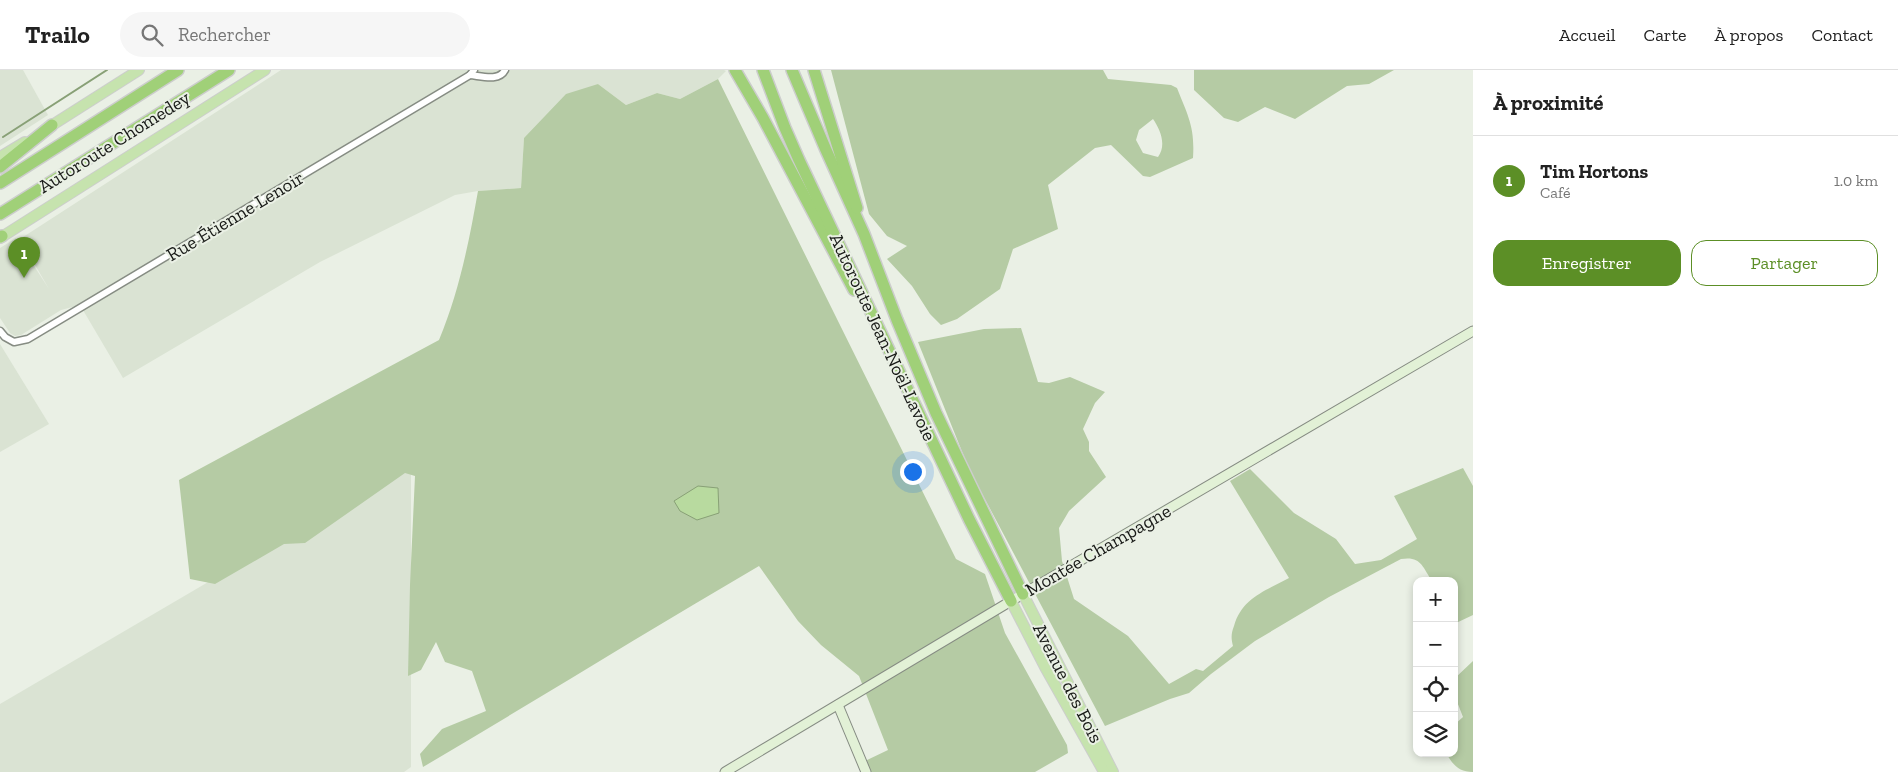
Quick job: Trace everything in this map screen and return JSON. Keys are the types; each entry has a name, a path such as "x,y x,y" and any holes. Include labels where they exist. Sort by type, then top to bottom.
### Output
{"highway":[{"name":"Autoroute Chomedey","path":"0,183 178,70"},
{"name":"Autoroute Chomedey","path":"0,214 229,70"},
{"path":"735,70 764,118 840,264 895,363"},
{"path":"757,70 785,128"},
{"name":"Autoroute Jean-Noël-Lavoie","path":"763,70 785,128 969,519 1011,601"},
{"name":"Autoroute Jean-Noël-Lavoie","path":"792,70 864,234 897,320 936,412 1023,594"},
{"path":"814,70 851,184 864,234"},
{"path":"820,70 829,116"},
{"path":"0,167 52,125"}],"main road":[{"path":"0,157 139,70"},
{"path":"1,237 265,70"},
{"name":"Avenue des Bois","path":"1023,594 1113,772"},
{"name":"Avenue des Bois","path":"1011,601 1048,673 1104,772"}],"street":[{"name":"Rue Étienne Lenoir","path":"0,331 5,337 14,342 28,339 472,72 497,77 502,75 505,70"},
{"name":"Montée Champagne","path":"725,772 1011,601 1473,331"},
{"path":"838,705 866,772"}],"shaded area":[{"path":"0,70 23,70 48,115 0,146"},
{"path":"281,70 726,71 718,79 680,99 657,93 626,105 598,84 524,138 521,188 478,191 455,195 320,262 123,378 80,305 61,310 21,335 15,336 10,333 0,318 0,248 16,238 49,289 20,239"},
{"path":"831,70 1103,70 1108,79 1171,85 1177,88 1190,122 1193,138 1193,158 1150,177 1143,176 1111,145 1095,148 1048,185 1058,229 1013,249 1000,289 957,319 941,325 930,314 912,286 887,259 907,246 887,236 869,214","holes":["1153,119 1162,137 1162,147 1158,157 1143,153 1136,140 1139,130"]},
{"path":"1194,70 1394,70 1369,84 1347,86 1295,119 1265,107 1238,122 1224,118 1194,90"},
{"path":"718,79 956,559 985,574 1005,633 1067,745 1068,753 1035,772 870,772 865,761 888,750 859,676 821,645 798,621 759,566 423,767 420,754 442,729 486,711 472,671 445,662 436,642 421,670 408,676 415,476 405,473 305,543 284,544 215,584 190,579 179,480 439,340 463,267 478,191 521,188 524,138 566,94 598,84 626,105 657,93 680,99"},
{"path":"1021,328 1038,382 1049,383 1070,377 1105,392 1095,403 1083,429 1089,442 1089,451 1106,477 1069,511 1059,528 1062,561 1074,599 1128,636 1169,684 1196,669 1203,671 1233,646 1232,631 1243,609 1256,596 1289,578 1230,481 1250,469 1294,513 1336,539 1355,564 1381,560 1417,539 1394,496 1463,468 1473,486 1473,615 1458,622 1458,577 1429,577 1417,561 1408,558 1401,559 1329,597 1255,641 1189,693 1105,726 969,469 918,342 984,329"},
{"path":"0,344 49,424 0,452"},
{"path":"411,463 411,767 404,772 0,772 0,704"},
{"path":"698,486 718,488 719,513 697,520 680,511 674,501"},
{"path":"1473,661 1473,772 1464,771 1457,767 1448,757 1458,757 1458,721 1463,717 1458,704 1458,675"}],"waterway":[{"path":"3,137 107,70"}],"place":[{"name":"Tim Hortons","path":"24,278"}]}
